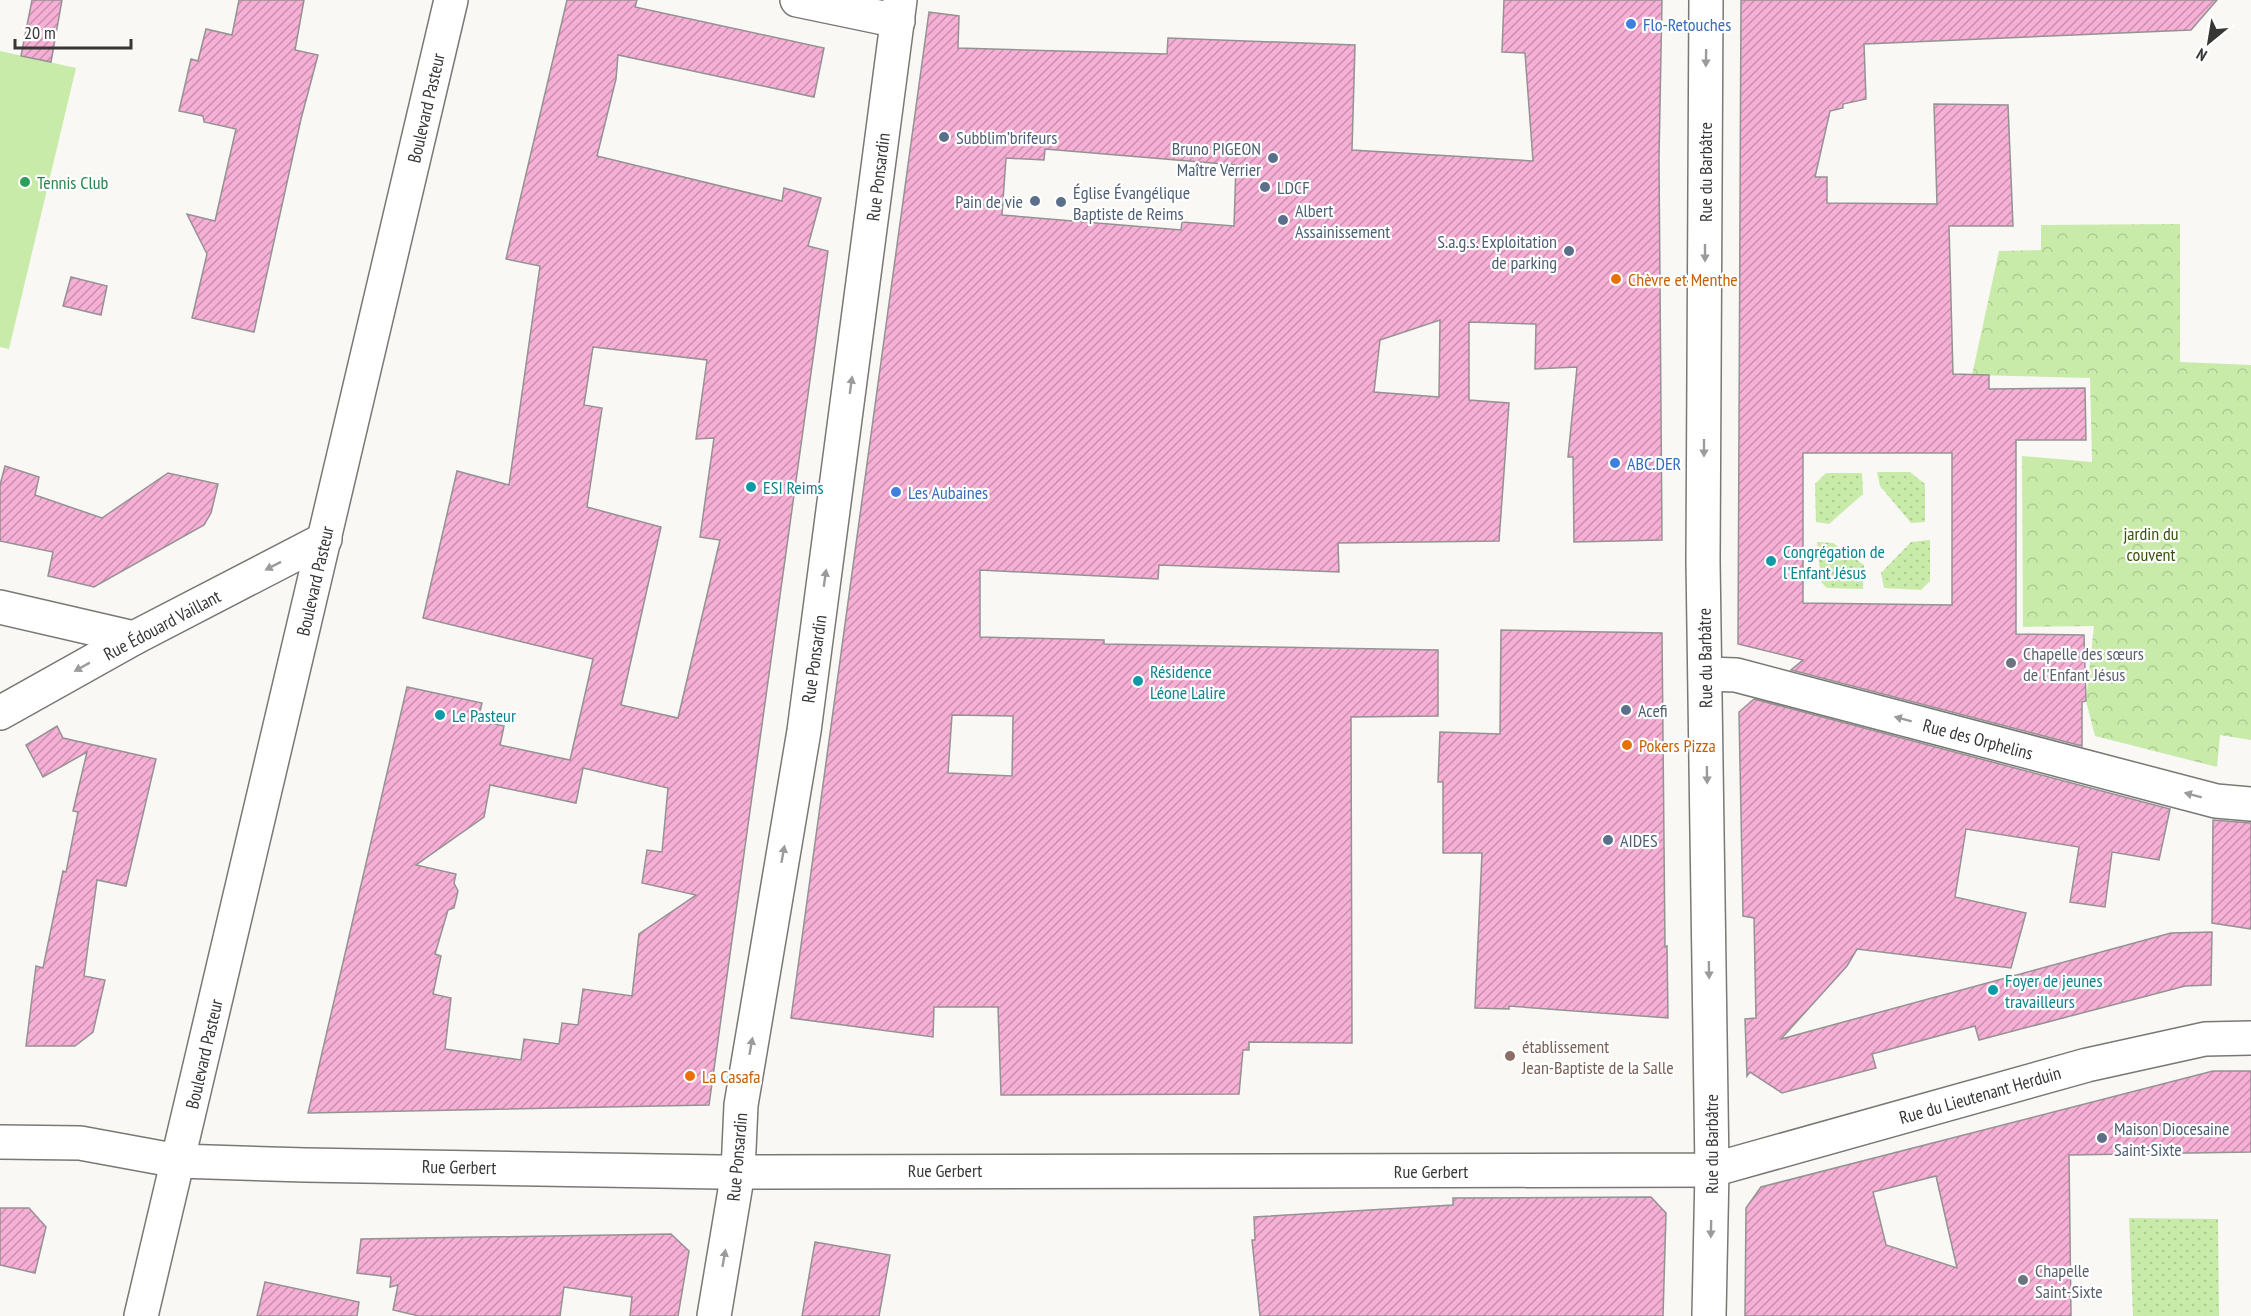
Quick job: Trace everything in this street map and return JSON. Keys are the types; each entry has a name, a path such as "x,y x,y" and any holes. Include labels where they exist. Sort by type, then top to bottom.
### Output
{"street":[{"name":"Boulevard Pasteur","path":"141,1316 451,0"},
{"path":"797,0 899,11"},
{"name":"Rue du Barbâtre","path":"1706,0 1703,561 1712,1170 1709,1316"},
{"name":"Rue Ponsardin","path":"714,1316 738,1172 741,1105 806,720 899,11"},
{"name":"Rue Édouard Vaillant","path":"0,713 134,638 325,540"},
{"path":"0,607 134,638"},
{"name":"Rue des Orphelins","path":"1706,674 1736,675 2216,801 2251,804"},
{"name":"Rue du Lieutenant Herduin","path":"1712,1170 2087,1065 2205,1039 2251,1038"},
{"name":"Rue Gerbert","path":"0,1142 80,1143 178,1161 738,1172 1712,1170"}],"green space":[{"name":"Tennis Club","path":"0,51 76,68 9,349 0,347"},
{"name":"jardin du couvent","path":"2180,224 2180,362 2251,365 2251,740 2220,735 2217,767 2095,736 2086,701 2094,626 2023,627 2022,456 2092,462 2090,378 1972,375 1999,251 2041,250 2041,225"},
{"path":"1877,472 1910,472 1925,484 1925,522 1911,523 1880,486"},
{"path":"1826,473 1862,473 1863,494 1829,524 1816,522 1815,484"},
{"path":"1930,540 1930,581 1921,590 1884,588 1881,573 1911,542"},
{"path":"1817,542 1833,543 1864,565 1863,589 1827,588 1821,582"},
{"path":"2129,1218 2218,1219 2219,1316 2133,1316"}],"building":[{"path":"32,0 62,0 51,62 21,56"},
{"path":"239,0 304,0 295,50 318,55 301,119 254,332 192,318 207,254 187,214 215,221 236,129 204,122 203,116 179,111 191,59 198,61 206,29 232,35"},
{"path":"567,0 637,0 635,7 824,48 814,97 618,55 616,79 597,156 782,201 784,188 821,198 808,246 828,251 709,1105 308,1113 407,687 482,703 478,720 504,726 500,745 570,760 593,659 423,618 457,471 509,485 540,266 506,259","holes":["593,347 707,360 696,439 714,438 700,537 720,540 678,718 621,705 661,527 587,507 602,408 584,405","583,768 668,788 662,852 647,850 642,883 696,895 639,934 632,996 583,989 578,1025 562,1023 559,1044 524,1039 521,1060 445,1049 451,998 433,994 441,956 435,954 448,910 454,908 458,891 454,883 456,874 416,865 484,817 490,785 576,803"]},
{"path":"1504,0 1662,0 1659,159 1662,540 1574,542 1573,457 1568,457 1577,367 1535,369 1536,324 1469,322 1469,400 1509,403 1499,541 1338,543 1339,572 1159,565 1158,579 980,570 980,637 1104,640 1104,644 1438,650 1438,716 1351,717 1352,1043 1249,1042 1249,1050 1243,1050 1239,1094 1001,1095 998,1007 934,1007 933,1037 791,1018 929,12 959,16 958,48 1167,54 1168,38 1355,45 1352,150 1533,161 1525,53 1502,52","holes":["1045,149 1236,165 1234,226 1182,222 1181,230 1002,215 1006,158 1044,160","1440,320 1439,397 1374,392 1380,340","952,715 1013,716 1012,776 948,773"]},
{"path":"1741,0 2217,0 2191,30 1864,44 1866,99 1843,104 1843,108 1830,111 1815,177 1827,177 1827,203 1937,204 1934,104 2008,105 2013,226 1949,226 1953,374 1989,375 1989,389 2085,388 2086,440 2016,440 2016,634 2084,635 2086,701 2082,702 2082,746 1791,670 1803,660 1738,644","holes":["1803,453 1952,453 1952,605 1803,603"]},
{"path":"71,277 107,286 101,315 63,306"},
{"path":"5,466 39,477 35,495 102,518 168,473 218,484 211,513 204,525 94,587 48,576 53,552 0,541 0,485"},
{"path":"1501,630 1662,633 1665,947 1667,946 1668,1018 1509,1006 1509,1009 1475,1008 1482,853 1443,853 1443,782 1438,782 1440,732 1500,734"},
{"path":"1754,699 2170,809 2159,860 2112,852 2105,907 2070,902 2079,847 1966,829 1955,897 2026,913 2011,968 1857,949 1847,966 1781,1039 2171,933 2212,932 2211,985 2185,986 1979,1040 1975,1026 1872,1054 1876,1068 1782,1093 1750,1072 1747,1076 1745,1019 1756,1018 1754,918 1743,916 1739,712"},
{"path":"57,726 63,738 156,759 126,886 97,880 84,976 105,980 93,1032 75,1046 26,1046 36,966 43,968 63,871 66,872 78,812 73,811 87,752 43,777 26,745"},
{"path":"2213,820 2251,823 2251,929 2212,923"},
{"path":"2213,1071 2251,1071 2251,1152 2069,1155 2071,1316 1745,1316 1746,1208 1761,1187","holes":["1936,1176 1957,1268 1886,1245 1873,1192"]},
{"path":"1651,1197 1666,1213 1663,1316 1260,1316 1252,1240 1255,1240 1254,1217 1453,1205 1453,1198"},
{"path":"0,1208 29,1208 46,1227 35,1273 0,1265"},
{"path":"671,1234 689,1251 678,1316 630,1316 632,1297 564,1287 560,1316 419,1316 393,1310 398,1285 390,1287 391,1277 357,1273 361,1239"},
{"path":"815,1242 890,1255 879,1316 802,1316"},
{"path":"265,1282 359,1302 357,1316 257,1316"}],"place":[{"name":"Flo-Retouches","path":"1631,24"},
{"name":"Subblim’brifeurs","path":"944,137"},
{"name":"Bruno PIGEON Maître Verrier","path":"1273,158"},
{"name":"Tennis Club","path":"25,182"},
{"name":"LDCF","path":"1265,187"},
{"name":"Pain de vie","path":"1035,201"},
{"name":"Église Évangélique Baptiste de Reims","path":"1061,202"},
{"name":"Albert Assainissement","path":"1283,220"},
{"name":"S.a.g.s. Exploitation de parking","path":"1569,251"},
{"name":"Chèvre et Menthe","path":"1616,279"},
{"name":"ABC.DER","path":"1615,463"},
{"name":"ESI Reims","path":"751,487"},
{"name":"Les Aubaines","path":"896,492"},
{"name":"Congrégation de l'Enfant Jésus","path":"1771,561"},
{"name":"Chapelle des sœurs de l'Enfant Jésus","path":"2011,663"},
{"name":"Résidence Léone Lalire","path":"1138,681"},
{"name":"Acefi","path":"1626,710"},
{"name":"Le Pasteur","path":"440,715"},
{"name":"Pokers Pizza","path":"1627,745"},
{"name":"AIDES","path":"1608,840"},
{"name":"Foyer de jeunes travailleurs","path":"1993,990"},
{"name":"établissement Jean-Baptiste de la Salle","path":"1510,1056"},
{"name":"La Casafa","path":"690,1076"},
{"name":"Maison Diocesaine Saint-Sixte","path":"2102,1138"},
{"name":"Chapelle Saint-Sixte","path":"2023,1280"}]}
